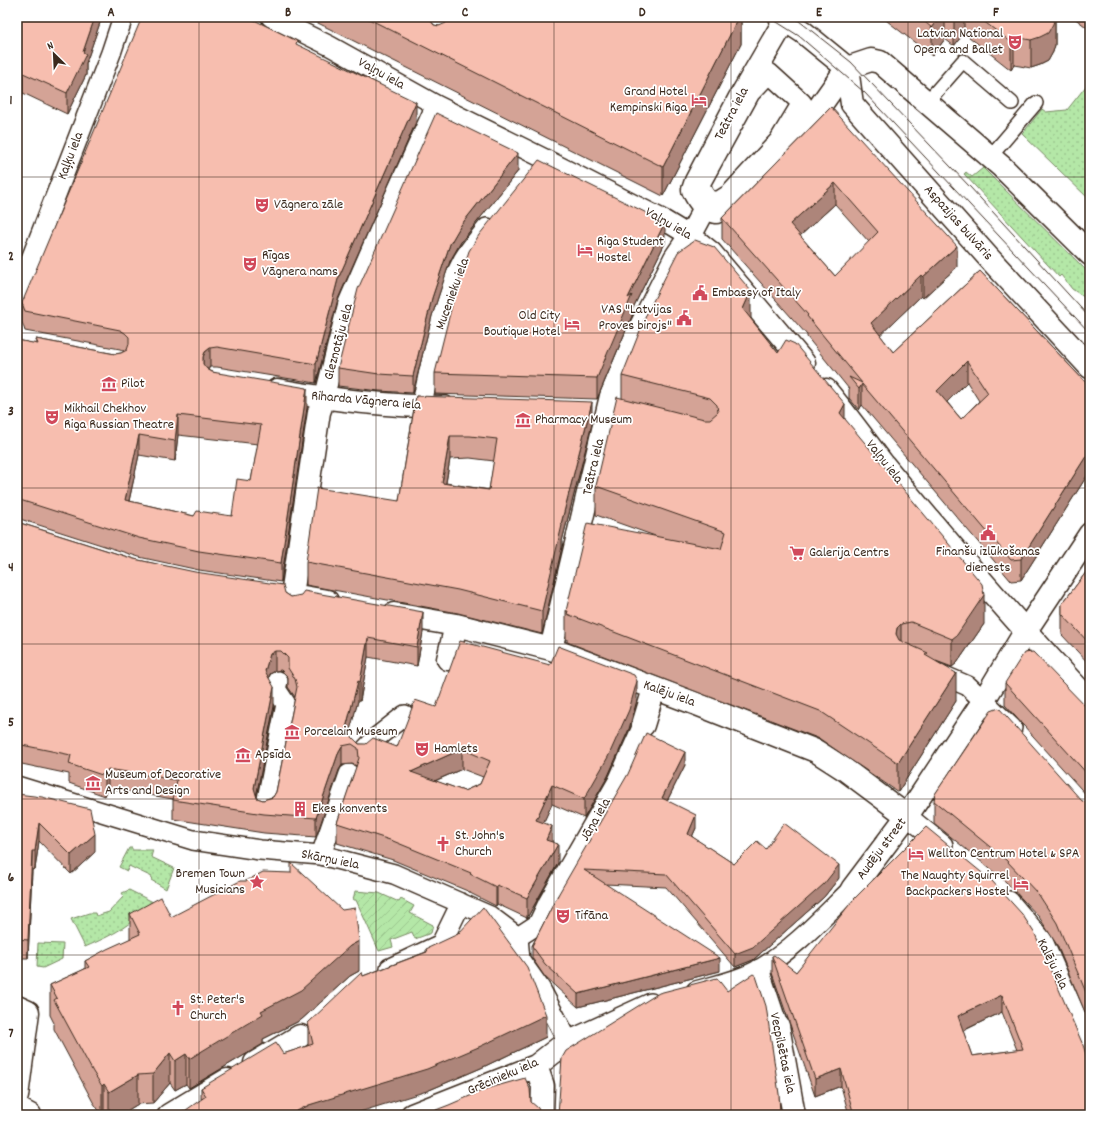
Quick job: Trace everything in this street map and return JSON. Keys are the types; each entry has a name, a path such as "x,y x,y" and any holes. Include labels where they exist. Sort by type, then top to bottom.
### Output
{"street":[{"name":"Kaļķu iela","path":"17,295 111,53 123,17"},
{"name":"Vaļņu iela","path":"271,17 330,46 538,164 662,219 690,236 711,253 855,425 882,462 1025,632 1090,701"},
{"path":"783,18 847,68"},
{"name":"Teātra iela","path":"551,649 587,530 606,412 611,396 636,336 675,258 690,236 705,208 699,203 693,190 696,181 738,99 783,18"},
{"path":"705,208 716,212 731,203 749,186 818,109 847,68 871,60 880,62 990,157 1090,254"},
{"name":"Aspazijas bulvāris","path":"847,68 852,104 988,257 1090,367"},
{"path":"769,73 802,103 779,141 730,194 719,201 709,201 703,193 700,184 750,93 769,73"},
{"name":"Gleznotāju iela","path":"345,604 288,598 319,412 324,398 348,303 436,105"},
{"name":"Mucenieku iela","path":"421,406 442,319 460,267 470,249 499,213"},
{"name":"Riharda Vāgnera iela","path":"254,386 324,398 421,406 466,407"},
{"name":"Audēju street","path":"568,1041 645,1004 723,984 759,969 803,938 852,889 907,816 984,700 1025,632 1090,534"},
{"name":"Kalēju iela","path":"375,610 456,625 551,649 816,751 844,769 958,856"},
{"path":"448,659 456,625"},
{"path":"914,664 968,686 984,700 1026,743"},
{"path":"265,809 286,704 276,689 278,681"},
{"name":"Jāņa iela","path":"518,937 538,924 548,903 618,782 648,727 654,689"},
{"path":"362,753 377,738 406,715"},
{"path":"321,856 349,774"},
{"name":"Skārņu iela","path":"17,786 193,840 261,841 394,874 490,916 518,937"},
{"name":"Kalēju iela","path":"998,890 1020,912 1043,941 1080,1025 1090,1054"},
{"path":"377,974 441,944 462,903"},
{"path":"518,937 520,960 540,988 568,1041"},
{"name":"Vecpilsētas iela","path":"759,969 778,1026 794,1115"},
{"path":"17,1096 23,1010"},
{"path":"169,1115 300,1036 316,1022"},
{"name":"Grēcinieku iela","path":"412,1115 536,1066 568,1041"},
{"path":"536,1066 543,1086 542,1115"},
{"path":"17,1108 30,1115"}],"lane":[{"path":"927,102 963,61 1012,103"},
{"path":"990,157 1036,103"}],"green space":[{"path":"1090,81 1090,200 1022,134 1042,109 1046,112 1067,110"},
{"path":"983,168 1090,274 1090,301 1072,289 1061,275 1059,277 964,174 966,172 972,177"},
{"path":"129,848 132,848 132,850 153,850 151,857 174,868 166,889 151,880 152,877 129,866 127,871 119,867"},
{"path":"129,890 153,902 122,929 85,947 71,919 89,913 95,913 96,916 109,912 124,896 122,893"},
{"path":"355,891 379,893 399,902 401,899 414,906 410,913 433,925 431,933 415,939 412,932 391,940 393,947 379,951 356,900 353,900"},
{"path":"38,943 63,944 62,959 43,968 37,967"}],"building":[{"path":"17,17 95,17 83,52 86,54 67,93 23,73 22,75 17,72"},
{"path":"142,17 248,17 297,41 296,44 416,102 338,279 316,364 217,347 210,348 205,352 203,357 203,364 212,372 307,388 281,563 199,551 139,538 17,500 17,340 38,344 36,339 115,354 127,350 129,344 129,337 120,330 25,311 22,303","holes":["178,415 261,425 251,481 237,479 232,516 197,511 194,516 125,500 139,435 175,441"]},
{"path":"365,17 430,17 430,20 434,25 439,26 446,23 449,17 739,17 663,167"},
{"path":"919,17 940,17 932,28"},
{"path":"978,17 1055,17 1048,33 1031,40 1014,37 1011,42"},
{"path":"831,107 957,246 923,277 921,275 871,323 893,352 980,271 1090,387 1090,450 1021,559 1011,560 862,384 859,389 849,377 862,383 807,316 808,315 722,218","holes":["835,183 878,232 835,276 790,224","967,361 988,393 961,419 937,391"]},
{"path":"436,113 518,153 461,225 450,244 432,298 413,376 379,374 338,368 358,289"},
{"path":"539,160 665,222 628,298 632,295 597,378 435,373 453,301 469,251 479,235"},
{"name":"Galerija Centrs","path":"695,240 714,247 751,291 743,309 778,353 786,340 795,344 845,404 840,413 982,584 984,595 957,635 952,639 911,622 901,624 897,628 896,634 899,640 928,653 925,655 956,673 898,763 820,711 567,614 568,611 566,611 587,523 721,549 726,532 596,486 617,397 704,419 710,419 718,412 717,405 710,398 622,376 647,313 678,252"},
{"path":"416,396 592,402 561,524 542,611 458,590 306,562 317,488 399,501","holes":["450,436 470,436 497,439 489,490 442,483"]},
{"path":"17,522 134,559 195,572 283,585 285,593 291,597 301,595 304,591 423,612 417,647 368,638 360,682 358,681 346,728 352,730 352,737 359,744 366,744 373,738 397,747 415,700 436,707 460,641 550,665 558,646 634,675 637,681 629,710 608,757 584,799 552,785 536,820 552,826 546,840 558,844 527,898 497,885 496,887 470,874 471,873 393,841 337,823 359,758 358,748 352,744 342,746 339,751 316,818 264,814 173,800 177,780 108,769 105,776 69,764 71,755 17,744","holes":["275,651 281,651 288,658 288,668 295,679 297,687 276,792 273,797 263,800 257,798 254,788 274,687 265,671 270,654","462,749 490,761 480,784 464,791 411,772"]},
{"path":"1090,567 1090,644 1062,614 1062,604"},
{"path":"1033,652 1090,711 1090,777 1005,683 1024,653"},
{"path":"999,708 1082,801 1090,803 1090,1002 1057,923 1039,895 1006,860 934,801 935,794 991,711"},
{"path":"646,733 685,752 662,798 696,815 688,834 734,864 757,841 766,849 784,823 839,865 824,884 753,947 735,954 666,874 584,870 720,958 578,994 545,964 532,946 558,895 628,774"},
{"path":"17,794 42,797 90,809 95,834 71,855 39,823 35,851 32,851 28,940 17,939"},
{"path":"926,827 992,881 1022,914 1035,934 1083,1045 1090,1067 1090,1115 854,1115 841,1069 815,1079 772,956 774,955 796,972 853,900","holes":["1002,995 1023,1049 972,1056 958,1016"]},
{"name":"St. Peter's Church","path":"291,863 342,910 355,908 359,941 350,946 301,990 261,1011 263,1014 189,1059 186,1054 175,1061 170,1053 153,1074 138,1075 109,1092 104,1084 102,1086 93,1072 54,1000 57,998 50,985 89,967 85,961 140,934 130,914 161,897 171,917 240,881 246,881 263,872 291,873"},
{"path":"483,907 527,967 546,1015 481,1046 427,1069 309,1105 289,1115 179,1115 206,1096 201,1088 276,1043 283,1054 313,1044 308,1023 362,972 363,976 427,952 426,949 458,934"},
{"path":"753,974 756,976 766,1006 779,1094 780,1115 558,1115 562,1058 566,1051 659,993 717,978 727,991"},
{"path":"525,1078 530,1089 531,1102 538,1108 541,1115 423,1115 486,1089"}],"tram line":[{"path":"769,17 799,36 864,92 1090,333"},
{"path":"794,17 851,62 970,187 1090,318"}],"place":[{"name":"Latvian National Opera and Ballet","path":"1015,42"},
{"name":"Grand Hotel Kempinski Riga","path":"699,100"},
{"name":"Vāgnera zāle","path":"262,205"},
{"name":"Riga Student Hostel","path":"585,250"},
{"name":"Rīgas Vāgnera nams","path":"250,264"},
{"name":"Embassy of Italy","path":"700,293"},
{"name":"VAS \"Latvijas Proves birojs\"","path":"684,318"},
{"name":"Old City Boutique Hotel","path":"572,324"},
{"name":"Pilot","path":"109,384"},
{"name":"Mikhail Chekhov Riga Russian Theatre","path":"52,417"},
{"name":"Pharmacy Museum","path":"523,420"},
{"name":"Finanšu izlūkošanas dienests","path":"988,533"},
{"name":"Galerija Centrs","path":"797,553"},
{"name":"Porcelain Museum","path":"292,732"},
{"name":"Hamlets","path":"422,749"},
{"name":"Apsīda","path":"243,755"},
{"name":"Museum of Decorative Arts and Design","path":"93,783"},
{"name":"Ekes konvents","path":"300,809"},
{"name":"St. John's Church","path":"443,844"},
{"name":"Wellton Centrum Hotel & SPA","path":"916,854"},
{"name":"Bremen Town Musicians","path":"257,882"},
{"name":"The Naughty Squirrel Backpackers Hostel","path":"1021,884"},
{"name":"Tifāna","path":"563,916"},
{"name":"St. Peter's Church","path":"178,1008"}]}
